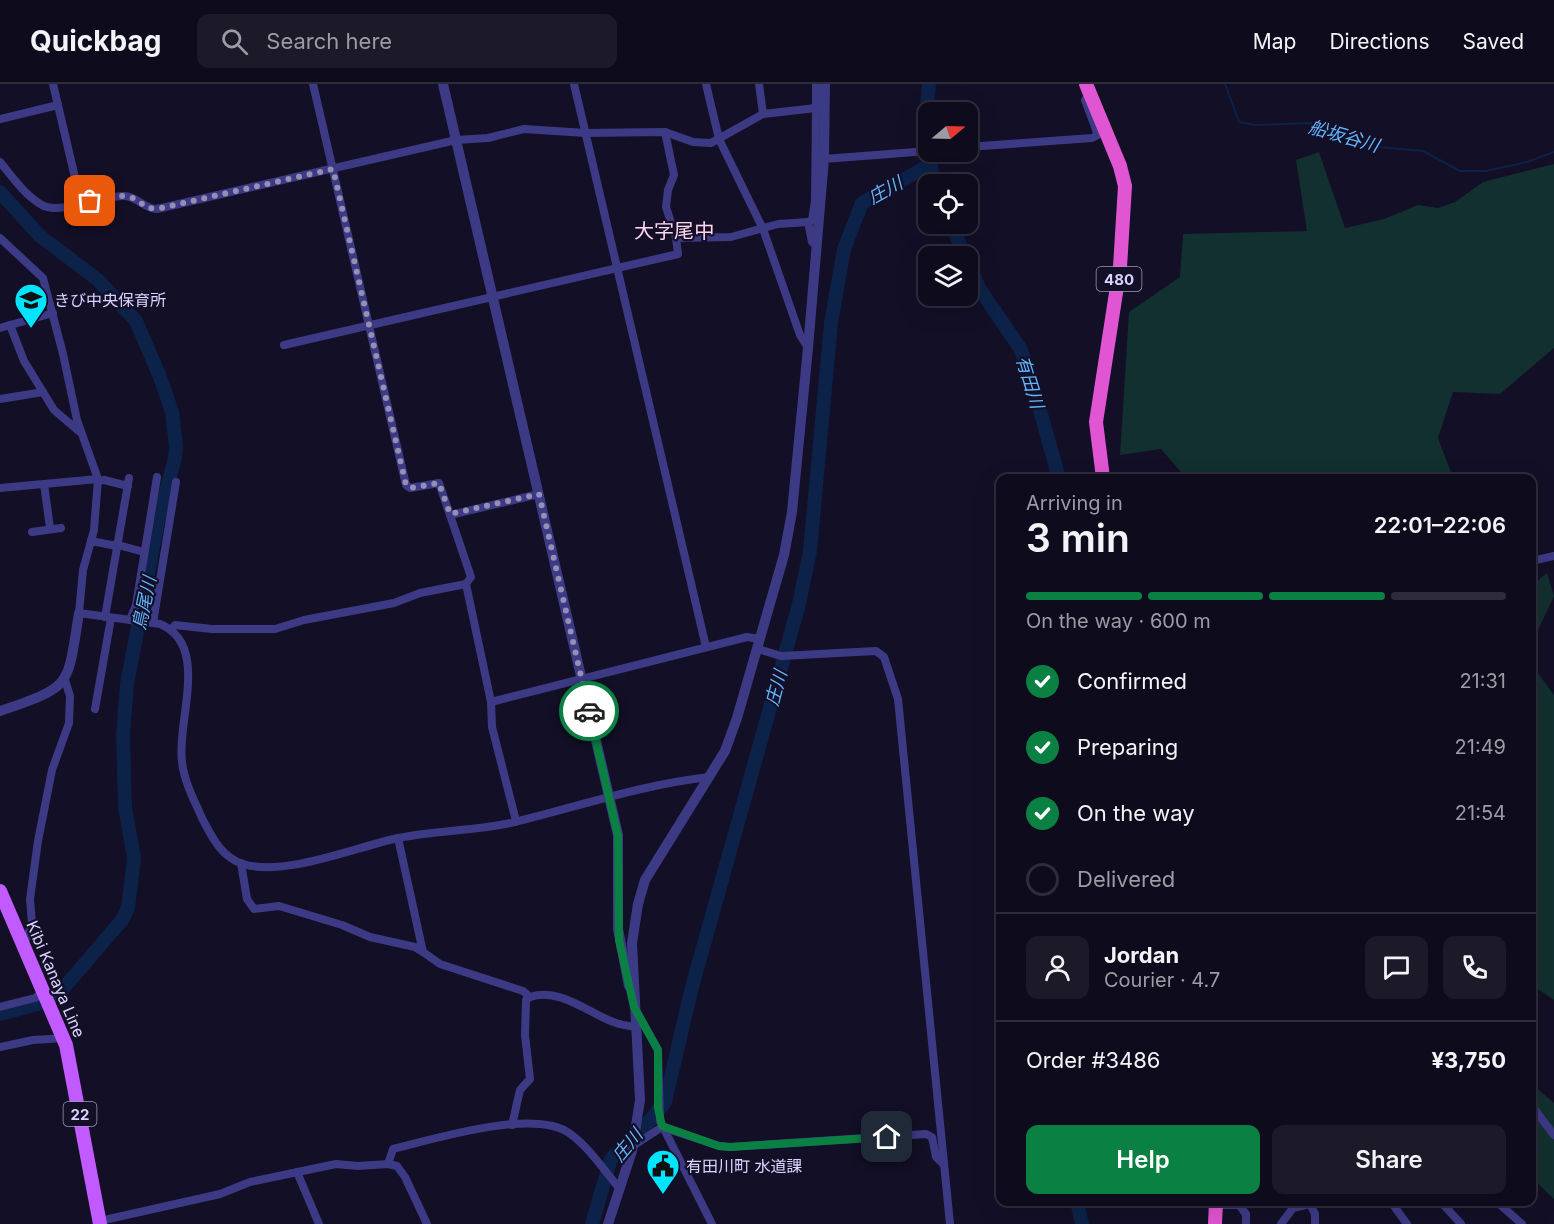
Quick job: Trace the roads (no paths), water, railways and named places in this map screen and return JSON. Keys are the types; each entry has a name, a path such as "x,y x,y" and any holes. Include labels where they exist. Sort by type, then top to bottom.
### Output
{"highway":[{"name":"480","path":"1088,88 1120,166 1125,186 1119,277 1096,422 1102,474"},
{"path":"1215,1224 1216,1206"}],"main road":[{"name":"Kibi Kanaya Line","path":"0,891 64,1038 100,1223"}],"street":[{"path":"53,84 81,203"},
{"path":"171,630 175,625 212,629 275,629 466,584 471,577 439,483 410,488 406,485 313,84"},
{"path":"443,84 610,796 618,836 618,928 634,1007 658,1050 658,1108 662,1126 712,1224"},
{"path":"574,84 706,647"},
{"path":"706,84 719,139 763,229 800,335 808,348"},
{"path":"759,84 763,114"},
{"path":"0,162 42,206 57,208 123,196 147,208 157,209 456,140 488,138 524,129 586,133 665,132 693,142 711,143 763,114 819,108 818,84"},
{"path":"608,1224 633,1146 640,1100 634,1007 634,930 638,904 645,880 725,751 738,718 784,555 792,512 827,158 825,84"},
{"path":"978,146 1092,138 1098,135 1085,100 1088,88"},
{"path":"0,119 58,105"},
{"path":"676,238 731,237 778,224 812,220 815,201 816,108"},
{"path":"284,345 678,254 676,238 666,207 668,190 675,175 665,132"},
{"path":"827,158 918,152"},
{"path":"808,222 812,242 817,245"},
{"path":"0,238 40,274 82,434 98,480 91,541 83,570 79,613 70,666 65,680 48,694 0,711"},
{"path":"0,328 52,313"},
{"path":"10,325 19,350 54,411 82,434"},
{"path":"0,399 43,392"},
{"path":"132,621 157,477"},
{"path":"0,488 98,480 129,482 95,709"},
{"path":"151,623 176,482"},
{"path":"44,484 50,528"},
{"path":"450,514 539,494"},
{"path":"32,532 61,528"},
{"path":"91,541 144,552"},
{"path":"1536,560 1554,556"},
{"path":"466,584 491,702 492,727 516,821"},
{"path":"79,613 151,623 171,630 183,645 189,662 181,737 182,762 186,781 214,840 222,851 241,863 259,867 311,861 398,838 465,831 516,821 610,796 710,777"},
{"path":"491,702 747,637 781,656 876,651 884,657 898,699 950,1224"},
{"path":"22,941 26,939 32,924 30,899 38,841 52,770 69,723 71,704 65,680"},
{"path":"398,838 423,952"},
{"path":"241,863 247,899 254,909 279,906 342,925 370,937 415,947 440,964 523,991 530,997"},
{"path":"618,928 621,936 626,938 631,937 634,930"},
{"path":"0,1007 32,999 45,992"},
{"path":"512,1125 520,1090 530,1079 525,1035 526,1000 543,994 562,998 616,1023 635,1027"},
{"path":"0,1047 33,1040 64,1038"},
{"path":"1536,1111 1554,1135"},
{"path":"388,1164 393,1149 477,1129 540,1123 556,1126 570,1133 619,1188"},
{"path":"662,1126 719,1146 730,1147 926,1134 932,1137 936,1157 944,1165"},
{"path":"633,1146 662,1126"},
{"path":"100,1223 220,1194 250,1182 336,1164 358,1166 388,1164 397,1166 405,1177 427,1224"},
{"path":"297,1172 319,1224"},
{"path":"1240,1206 1246,1214 1246,1224"},
{"path":"1281,1224 1293,1208 1302,1206"},
{"path":"1311,1206 1315,1214 1315,1224"},
{"path":"1394,1206 1407,1224"},
{"path":"1445,1206 1461,1224"},
{"path":"1502,1206 1522,1224"}],"waterway":[{"name":"有田川","path":"929,84 925,130 932,174"},
{"name":"船坂谷川","path":"1225,84 1239,122 1256,125 1310,123 1367,146 1423,151 1460,171 1486,171 1527,162 1554,152"},
{"name":"庄川","path":"592,1224 611,1159 648,1123 665,1102 692,987 799,604 810,551 831,323 844,249 862,203 931,164"},
{"name":"鳥尾川","path":"0,192 40,236 98,280 136,321 172,412 176,446 175,458 158,521 127,684 123,735 125,807 134,858 128,908 122,920 61,991 38,1004 0,1014"},
{"name":"有田川","path":"955,234 961,246"},
{"name":"有田川","path":"978,286 1020,348 1028,368 1058,474"},
{"name":"有田川","path":"1078,1206 1082,1224"}],"place":[{"name":"きび中央保育所","path":"31,329"},
{"name":"有田川町 水道課","path":"663,1195"}],"district":[{"name":"大字尾中","path":"674,231"}]}
